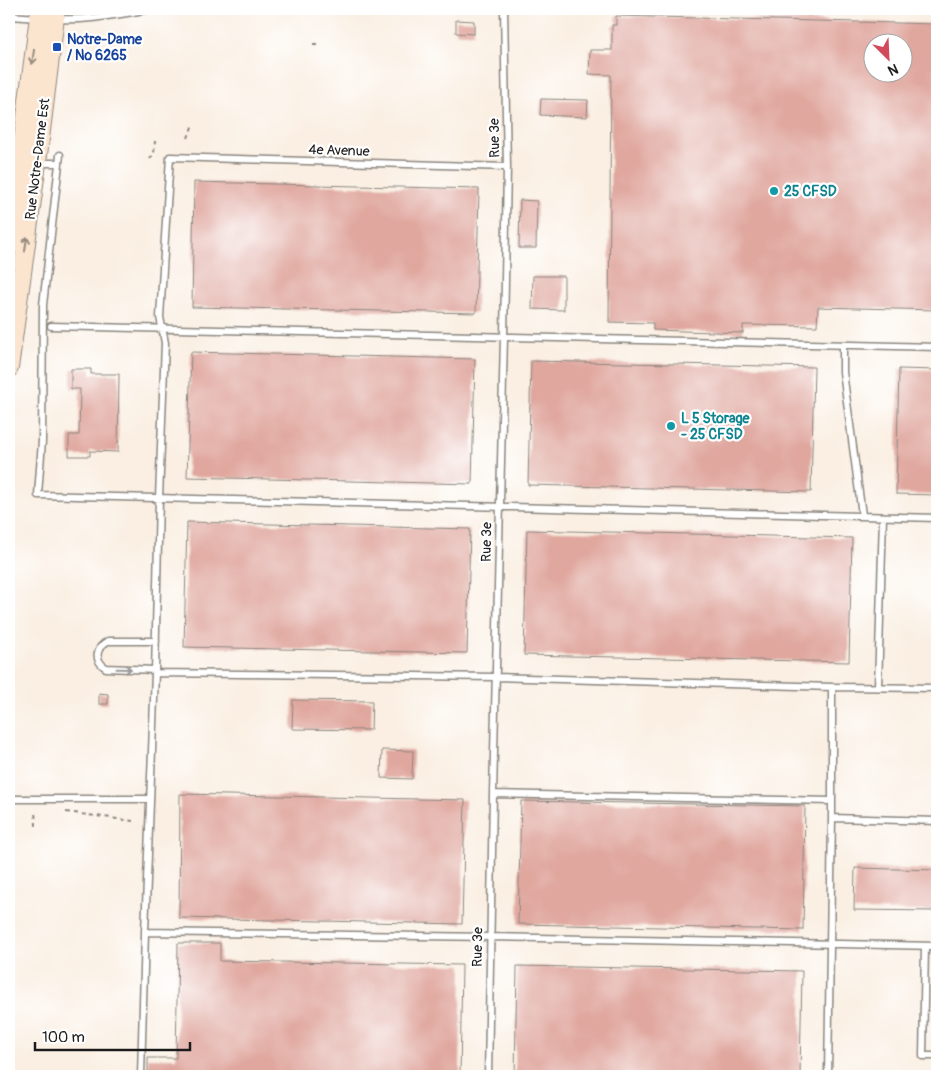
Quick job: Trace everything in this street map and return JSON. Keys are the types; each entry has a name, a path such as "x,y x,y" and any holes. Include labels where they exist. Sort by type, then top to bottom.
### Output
{"main road":[{"name":"Rue Notre-Dame Est","path":"9,368 27,156 47,14"},
{"name":"Rue Notre-Dame Est","path":"9,246 27,156"}],"lane":[{"path":"11,16 47,14 70,20 151,9"},
{"name":"Rue 3e","path":"488,1076 507,167 504,9"},
{"path":"60,155 43,305 42,441 38,496 937,518"},
{"path":"27,156 59,164"},
{"name":"4e Avenue","path":"162,328 160,317 170,157 507,167"},
{"path":"51,326 937,348"},
{"path":"141,1076 165,343 162,328"},
{"path":"843,345 843,372 862,515"},
{"path":"878,686 884,517"},
{"path":"156,641 108,642 101,644 98,649 98,661 106,668 155,671 937,688"},
{"path":"828,1076 831,944 832,687"},
{"path":"493,794 832,801"},
{"path":"9,799 150,799"},
{"path":"832,818 937,821"},
{"path":"145,932 937,946"},
{"path":"925,946 923,1056 937,1056"}],"path":[{"path":"313,44 320,44"},
{"path":"188,138 193,124"},
{"path":"150,159 154,154 155,141"},
{"path":"35,811 35,824"},
{"path":"66,812 134,821"}],"building":[{"name":"25 CFSD","path":"616,16 937,24 937,310 818,307 817,326 743,325 743,333 653,330 653,323 609,322 611,75 589,74 590,50 612,50 612,25 616,25"},
{"path":"456,20 474,21 474,34 456,33"},
{"path":"541,99 588,100 587,117 540,115"},
{"path":"194,182 479,189 476,313 192,307"},
{"path":"520,200 537,201 536,248 519,248"},
{"path":"533,276 564,276 564,310 532,309"},
{"path":"191,352 475,359 472,484 187,477"},
{"name":"L 5 Storage - 25 CFSD","path":"531,361 814,367 811,492 528,485"},
{"path":"71,369 91,369 91,374 119,374 118,452 90,451 90,456 69,456 69,435 79,435 80,389 71,389"},
{"path":"899,369 937,370 937,495 896,494"},
{"path":"187,522 470,529 467,653 184,647"},
{"path":"527,530 852,538 849,662 524,655"},
{"path":"99,693 108,694 108,704 99,704"},
{"path":"293,700 372,701 371,730 292,729"},
{"path":"382,750 413,751 412,779 381,778"},
{"path":"180,794 465,800 462,924 179,918"},
{"path":"521,801 805,806 803,930 518,924"},
{"path":"855,868 937,870 937,911 854,910"},
{"path":"178,943 220,943 220,961 462,965 460,1076 148,1076 148,1058 176,1058"},
{"path":"517,966 802,971 800,1076 515,1076"}],"place":[{"name":"Notre-Dame / No 6265","path":"57,47"},
{"name":"25 CFSD","path":"774,191"},
{"name":"L 5 Storage - 25 CFSD","path":"671,426"}]}
